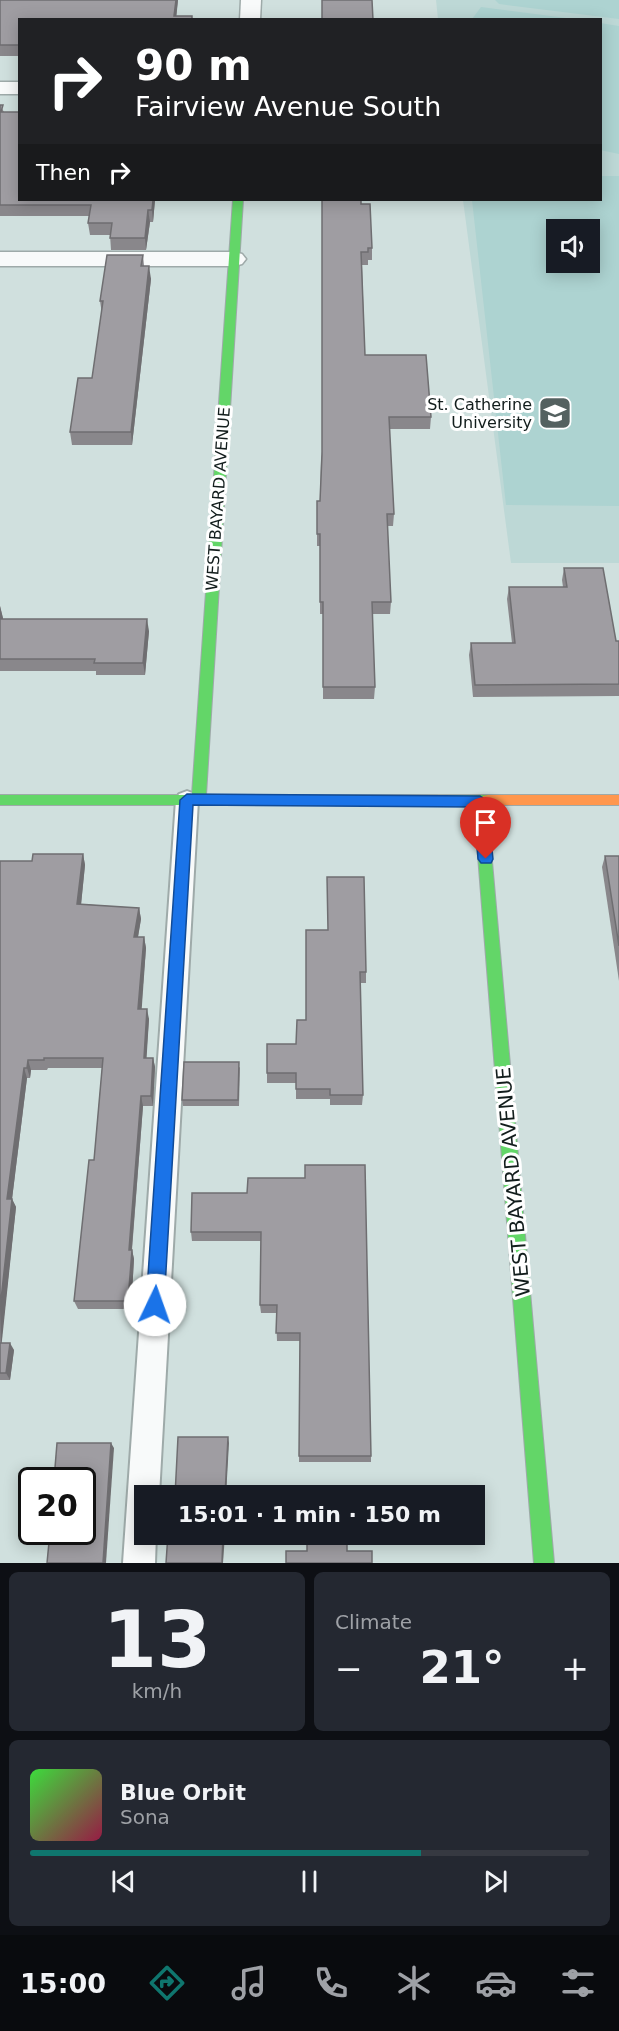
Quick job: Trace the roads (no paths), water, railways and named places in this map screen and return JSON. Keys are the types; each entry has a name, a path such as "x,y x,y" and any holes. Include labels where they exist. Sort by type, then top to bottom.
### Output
{"street":[{"path":"250,18 251,0"},
{"path":"0,88 18,88"},
{"name":"WEST BAYARD AVENUE","path":"193,799 238,201"},
{"path":"0,259 234,259"},
{"path":"0,800 619,800"},
{"name":"WEST BAYARD AVENUE","path":"480,801 544,1563"}],"lane":[{"path":"139,1563 193,799"}],"place":[{"name":"St. Catherine University","path":"555,413"}]}
